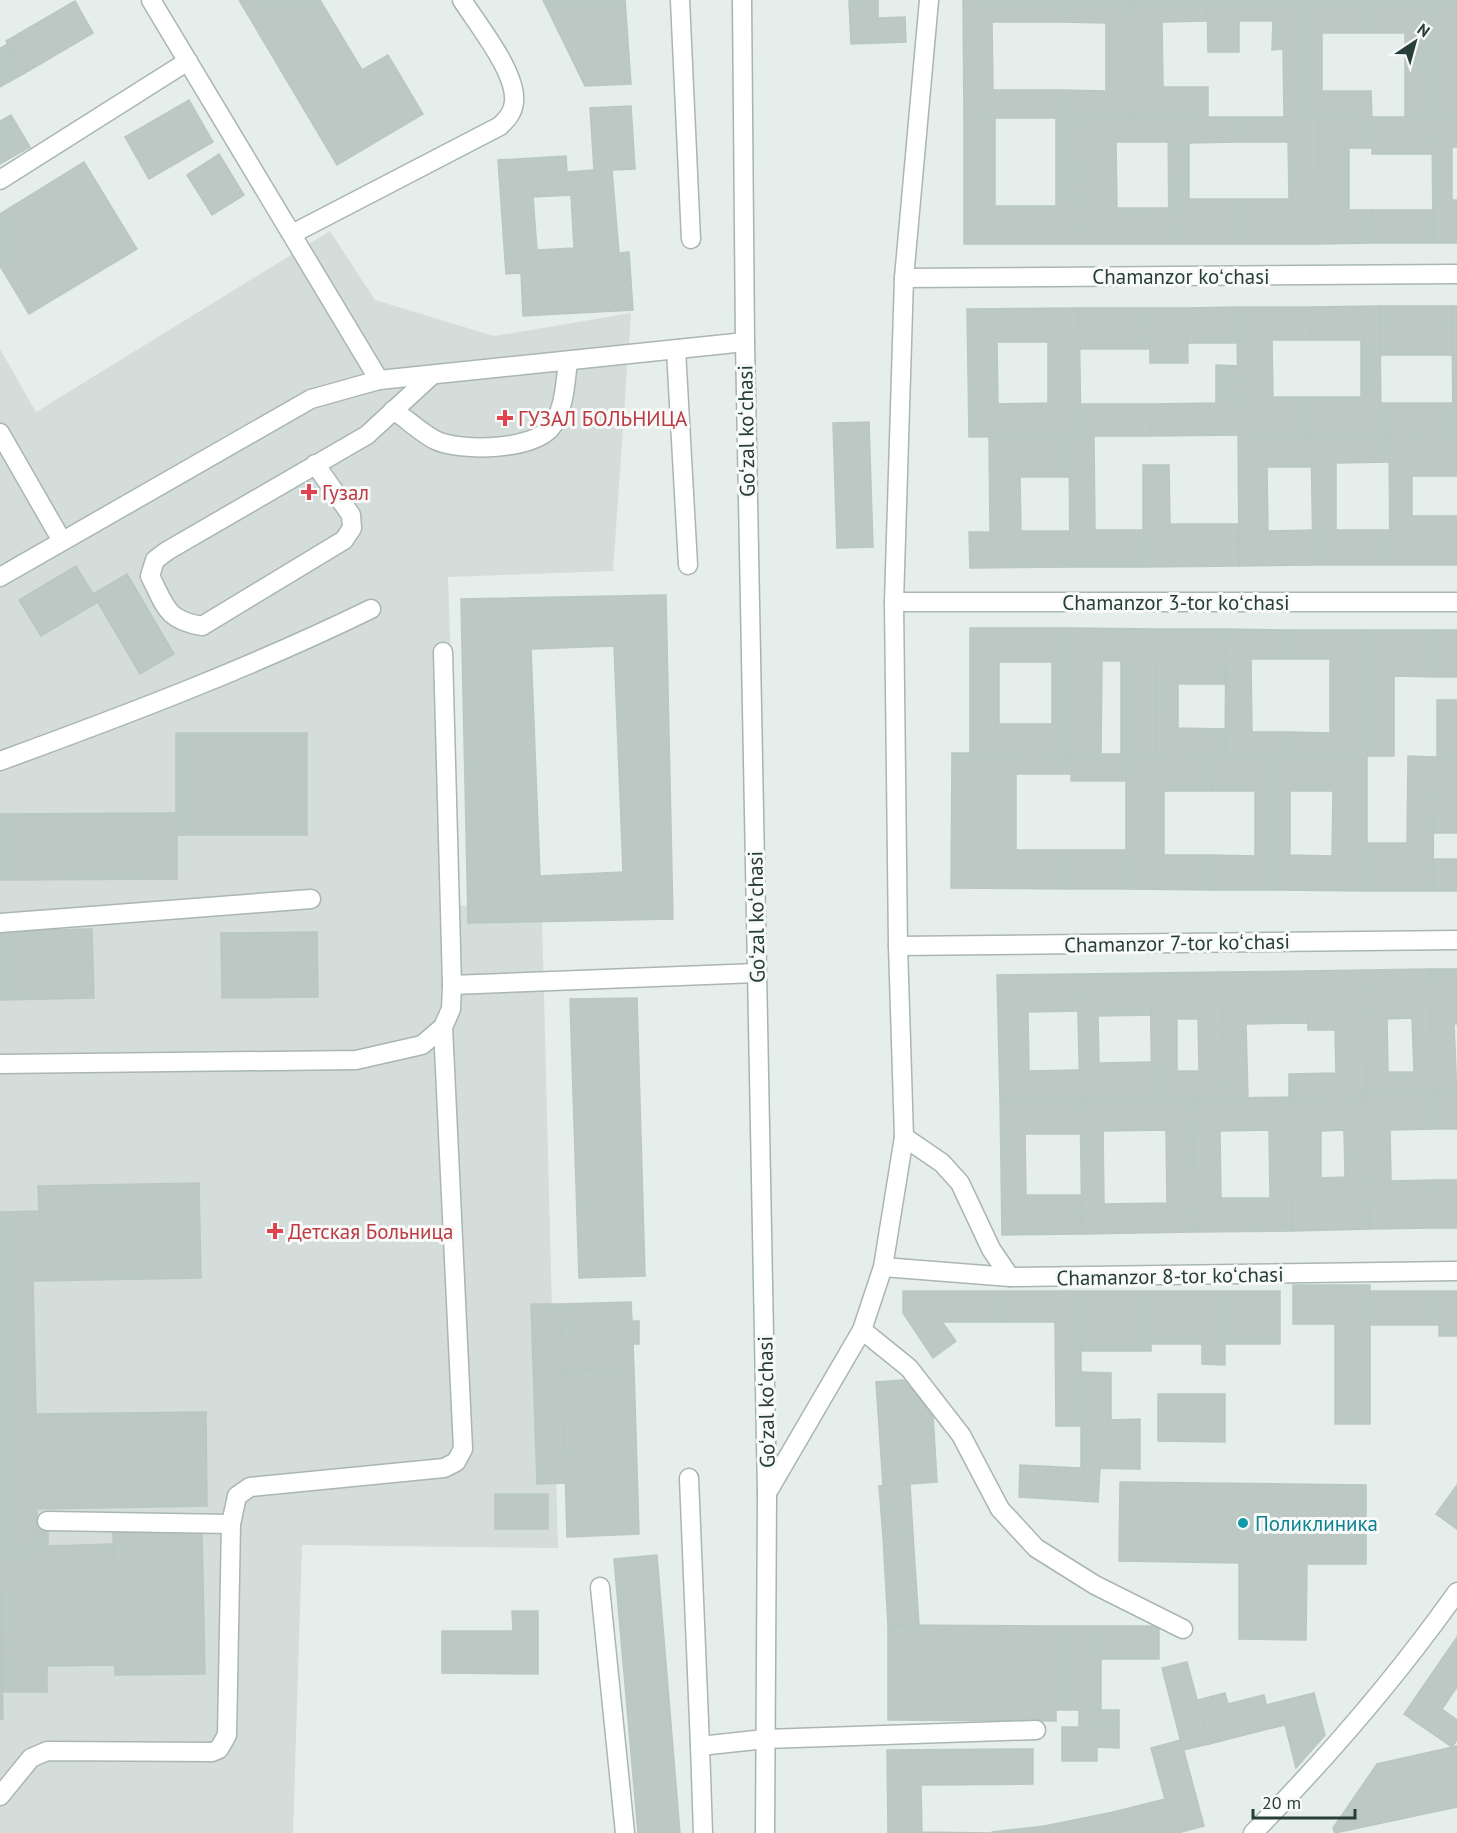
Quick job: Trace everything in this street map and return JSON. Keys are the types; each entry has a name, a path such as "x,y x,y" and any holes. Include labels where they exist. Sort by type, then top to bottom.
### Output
{"street":[{"path":"151,0 379,380"},
{"path":"292,234 500,126 510,115 514,103 513,84 462,0"},
{"path":"680,0 691,239"},
{"name":"Goʻzal koʻchasi","path":"742,0 745,342 767,1493 765,1833"},
{"path":"767,1493 862,1330 883,1267 904,1137 898,945 894,602 904,278 929,0"},
{"path":"0,180 188,61"},
{"name":"Chamanzor koʻchasi","path":"904,278 1457,274"},
{"path":"0,577 311,399 379,380 745,342"},
{"path":"676,350 688,565"},
{"path":"393,410 436,440 478,449 527,442 552,427 562,403 568,362"},
{"path":"315,464 351,516 352,528 344,540 202,626 181,622 167,609 150,576 155,560 315,464 367,435 431,376"},
{"path":"0,433 62,541"},
{"name":"Chamanzor 3-tor koʻchasi","path":"894,602 1457,602"},
{"path":"0,761 127,715 279,654 371,609"},
{"path":"0,1064 356,1059 422,1045 443,1027 451,1009 452,985 442,652"},
{"path":"0,923 311,899"},
{"name":"Chamanzor 7-tor koʻchasi","path":"898,945 1457,940"},
{"path":"452,985 757,973"},
{"path":"0,1796 31,1758 47,1751 212,1752 219,1749 227,1735 231,1524 237,1497 250,1487 444,1468 456,1462 463,1449 443,1027"},
{"path":"904,1137 942,1163 960,1183 991,1249 1010,1277"},
{"name":"Chamanzor 8-tor koʻchasi","path":"883,1267 1010,1277 1457,1271"},
{"path":"862,1330 909,1368 961,1435 1000,1509 1036,1548 1095,1585 1183,1629"},
{"path":"689,1478 703,1833"},
{"path":"47,1521 231,1524"},
{"path":"600,1587 625,1833"},
{"path":"1253,1833 1350,1730 1417,1649 1457,1593"},
{"path":"700,1746 765,1739 1036,1730"}],"shaded area":[{"name":"Детская Больница","path":"330,231 375,300 494,336 631,313 613,571 448,577 459,905 542,917 558,1548 302,1545 293,1833 0,1833 0,349 36,412"}],"building":[{"path":"239,0 320,0 362,70 388,55 423,114 337,165"},
{"path":"543,0 625,0 631,84 585,86"},
{"path":"849,0 878,0 878,18 905,17 906,42 851,44"},
{"path":"963,0 1061,0 1061,22 992,22 993,90 1062,90 1062,118 964,118"},
{"path":"1061,0 1134,0 1135,118 1062,118 1062,90 1106,91 1106,23 1061,22"},
{"path":"1134,0 1207,0 1207,21 1162,22 1163,87 1208,87 1208,118 1135,118"},
{"path":"1207,0 1302,0 1302,117 1284,117 1283,49 1272,50 1273,21 1239,21 1239,52 1208,52"},
{"path":"1302,0 1371,0 1371,33 1322,33 1322,91 1371,91 1372,117 1302,117"},
{"path":"1371,0 1432,0 1432,117 1405,117 1405,33 1371,33"},
{"path":"1432,0 1457,0 1457,117 1432,117"},
{"path":"75,1 93,33 25,73 6,41"},
{"path":"8,44 25,73 0,87 0,48"},
{"path":"189,100 213,142 149,179 125,137"},
{"path":"631,106 635,169 612,170 619,253 629,252 633,310 523,316 521,273 506,274 498,160 566,156 567,172 594,170 590,108","holes":["571,195 574,248 537,250 533,197"]},
{"path":"11,115 30,147 0,164 0,121"},
{"path":"1168,117 1168,142 1116,142 1117,208 1169,208 1169,244 1086,244 1085,118"},
{"path":"1168,117 1236,117 1236,142 1189,143 1189,199 1237,199 1237,244 1169,244"},
{"path":"1236,117 1319,117 1320,244 1237,244 1237,199 1289,199 1288,142 1236,142"},
{"path":"1319,117 1372,117 1372,148 1349,148 1349,210 1372,210 1372,243 1320,244"},
{"path":"1372,117 1432,117 1432,154 1372,154"},
{"path":"1432,117 1457,117 1457,147 1452,147 1452,200 1457,200 1457,243 1433,243"},
{"path":"964,118 995,118 995,206 1056,206 1056,118 1085,118 1086,244 964,244"},
{"path":"219,154 244,195 212,215 187,175"},
{"path":"84,162 137,249 29,314 0,266 0,214"},
{"path":"1372,210 1433,210 1433,243 1372,243"},
{"path":"1380,306 1452,306 1452,355 1380,355"},
{"path":"1380,306 1381,434 1311,434 1311,397 1361,397 1361,340 1311,340 1310,307"},
{"path":"1452,306 1457,306 1457,433 1453,433"},
{"path":"1237,307 1237,343 1187,343 1187,308"},
{"path":"1237,307 1310,307 1311,340 1272,340 1273,397 1311,397 1311,434 1238,435"},
{"path":"1079,308 1081,436 969,437 967,309","holes":["997,342 1048,342 1048,403 998,404"]},
{"path":"1079,308 1149,308 1150,349 1080,349"},
{"path":"1149,308 1187,308 1188,363 1150,363"},
{"path":"1216,365 1237,366 1238,435 1151,436 1150,404 1216,403"},
{"path":"1381,403 1453,403 1453,433 1381,434"},
{"path":"1081,404 1150,404 1151,436 1081,436"},
{"path":"869,422 873,547 837,548 833,423"},
{"path":"1457,433 1457,476 1412,476 1412,516 1457,516 1457,565 1390,565 1389,434"},
{"path":"1311,434 1389,434 1389,462 1336,463 1336,530 1390,530 1390,565 1313,565"},
{"path":"1311,434 1312,467 1267,467 1268,531 1313,530 1313,565 1239,566 1238,435"},
{"path":"989,436 1069,436 1069,477 1020,477 1021,531 1069,531 1070,567 970,568 969,532 990,532"},
{"path":"1069,436 1094,436 1095,530 1143,530 1143,567 1070,567"},
{"path":"1143,465 1169,465 1170,524 1238,524 1239,566 1143,567"},
{"path":"76,566 98,602 41,636 19,600"},
{"path":"127,574 174,654 140,674 93,594"},
{"path":"666,595 673,919 468,923 461,599","holes":["614,646 623,872 540,876 531,649"]},
{"path":"970,628 1071,628 1071,754 970,754","holes":["999,662 1052,662 1052,724 999,724"]},
{"path":"1071,628 1157,629 1156,755 1121,755 1121,661 1102,661 1101,754 1071,754"},
{"path":"1157,629 1226,629 1225,684 1178,684 1178,728 1225,729 1225,755 1156,755"},
{"path":"1226,629 1290,630 1290,659 1251,659 1252,732 1290,732 1290,755 1225,755"},
{"path":"1290,630 1367,630 1367,756 1290,755 1290,732 1330,733 1330,659 1290,659"},
{"path":"1367,630 1437,630 1437,677 1394,676 1394,756 1367,756"},
{"path":"1437,630 1457,630 1457,677 1437,677"},
{"path":"1437,700 1457,700 1457,757 1437,757"},
{"path":"176,733 307,733 307,835 176,835"},
{"path":"952,753 1071,754 1071,774 1016,774 1016,850 1071,850 1071,889 951,888"},
{"path":"1071,754 1126,754 1126,781 1071,781"},
{"path":"1126,754 1212,755 1212,791 1164,791 1164,855 1212,855 1212,890 1126,889"},
{"path":"1212,755 1277,755 1277,890 1212,890 1212,855 1255,856 1255,791 1212,791"},
{"path":"1277,755 1367,756 1367,891 1277,890","holes":["1290,791 1333,791 1332,856 1290,855"]},
{"path":"1408,756 1434,757 1433,891 1367,891 1367,843 1407,843"},
{"path":"1434,757 1457,757 1457,833 1433,833"},
{"path":"177,813 177,879 0,880 0,814"},
{"path":"1071,850 1126,850 1126,889 1071,889"},
{"path":"1434,859 1457,859 1457,891 1433,891"},
{"path":"92,929 94,998 0,1000 0,931"},
{"path":"317,932 318,997 222,998 221,933"},
{"path":"1430,969 1433,1095 1367,1096 1365,970","holes":["1412,1018 1414,1072 1388,1072 1387,1019"]},
{"path":"1430,969 1457,969 1457,1024 1454,1024 1457,1095 1433,1095"},
{"path":"1365,970 1367,1096 1289,1097 1289,1074 1336,1073 1335,1030 1308,1030 1306,971"},
{"path":"1306,971 1307,1023 1246,1024 1248,1098 1224,1098 1222,972"},
{"path":"1222,972 1224,1098 1152,1099 1150,973","holes":["1177,1019 1198,1019 1199,1071 1177,1071"]},
{"path":"1150,973 1151,1015 1098,1016 1099,1063 1152,1062 1152,1099 1080,1100 1077,974"},
{"path":"1077,974 1078,1011 1028,1012 1029,1071 1079,1070 1080,1100 1000,1101 997,975"},
{"path":"637,998 645,1276 579,1278 570,999"},
{"path":"1433,1095 1457,1095 1457,1129 1433,1129"},
{"path":"1433,1095 1433,1129 1390,1130 1391,1181 1434,1180 1435,1228 1369,1229 1367,1096"},
{"path":"1367,1096 1369,1229 1292,1231 1289,1097","holes":["1344,1130 1345,1177 1321,1178 1321,1131"]},
{"path":"1289,1097 1292,1231 1194,1232 1192,1099","holes":["1269,1130 1270,1198 1221,1198 1220,1131"]},
{"path":"1192,1099 1194,1232 1082,1234 1080,1100","holes":["1166,1130 1167,1203 1104,1204 1103,1131"]},
{"path":"1080,1100 1080,1134 1025,1134 1026,1195 1081,1195 1082,1234 1002,1235 1000,1101"},
{"path":"1434,1180 1457,1180 1457,1228 1435,1228"},
{"path":"199,1183 201,1278 33,1281 36,1414 206,1412 207,1506 37,1509 38,1552 0,1552 0,1212 39,1211 38,1186"},
{"path":"1293,1285 1370,1285 1370,1424 1335,1424 1335,1324 1293,1324"},
{"path":"903,1291 1002,1291 1002,1322 942,1322 956,1341 933,1358 903,1313"},
{"path":"1002,1291 1081,1291 1081,1426 1056,1426 1055,1322 1002,1322"},
{"path":"1081,1291 1151,1291 1151,1351 1081,1351"},
{"path":"1151,1291 1225,1291 1225,1365 1202,1364 1202,1344 1151,1344"},
{"path":"1225,1291 1280,1291 1280,1344 1225,1344"},
{"path":"1370,1291 1439,1291 1439,1325 1370,1325"},
{"path":"1439,1291 1457,1291 1457,1336 1439,1336"},
{"path":"631,1302 632,1321 639,1321 639,1344 633,1344 634,1368 562,1370 560,1304"},
{"path":"531,1304 560,1304 566,1483 537,1484"},
{"path":"634,1368 639,1534 567,1537 562,1370"},
{"path":"1081,1372 1111,1373 1111,1420 1140,1419 1140,1469 1081,1468"},
{"path":"904,1380 933,1414 937,1482 883,1486 876,1382"},
{"path":"1158,1394 1225,1394 1225,1442 1158,1441"},
{"path":"1020,1465 1100,1469 1098,1502 1019,1497"},
{"name":"Поликлиника","path":"1120,1482 1366,1485 1366,1564 1307,1564 1306,1640 1239,1639 1239,1563 1119,1561"},
{"path":"910,1484 913,1535 883,1537 879,1486"},
{"path":"1457,1485 1457,1529 1436,1514"},
{"path":"495,1494 548,1494 548,1529 495,1529"},
{"path":"38,1528 48,1528 48,1546 113,1544 115,1665 47,1666 47,1692 2,1692 0,1552 38,1552"},
{"path":"202,1529 205,1674 115,1675 113,1530"},
{"path":"913,1535 919,1625 888,1625 883,1537"},
{"path":"657,1555 680,1833 638,1833 614,1559"},
{"path":"0,1563 3,1719 0,1719"},
{"path":"512,1611 538,1611 538,1674 442,1673 442,1631 513,1631"},
{"path":"888,1625 1056,1626 1056,1721 888,1720"},
{"path":"1056,1626 1101,1626 1101,1710 1056,1710"},
{"path":"1101,1626 1159,1626 1159,1659 1101,1659"},
{"path":"1457,1637 1457,1687 1442,1709 1457,1720 1457,1740 1452,1747 1404,1714"},
{"path":"1187,1662 1209,1744 1183,1750 1162,1668"},
{"path":"1225,1693 1228,1704 1264,1695 1272,1728 1209,1744 1198,1700"},
{"path":"1314,1693 1325,1735 1296,1768 1285,1725 1272,1728 1266,1705"},
{"path":"1079,1710 1119,1710 1119,1727 1079,1727"},
{"path":"1062,1727 1119,1727 1119,1748 1097,1747 1097,1761 1062,1761"},
{"path":"1181,1740 1204,1826 1178,1833 1112,1833 1109,1813 1165,1799 1151,1748"},
{"path":"1457,1746 1457,1807 1335,1833 1333,1828 1377,1764"},
{"path":"1033,1749 1033,1784 921,1785 922,1832 992,1833 888,1833 887,1750"},
{"path":"1109,1813 1112,1833 1044,1833 1044,1826"},
{"path":"1044,1826 1044,1833 992,1833 992,1832"}],"place":[{"name":"ГУЗАЛ БОЛЬНИЦА","path":"505,418"},
{"name":"Гузал","path":"309,492"},
{"name":"Детская Больница","path":"275,1231"},
{"name":"Поликлиника","path":"1243,1523"}]}
